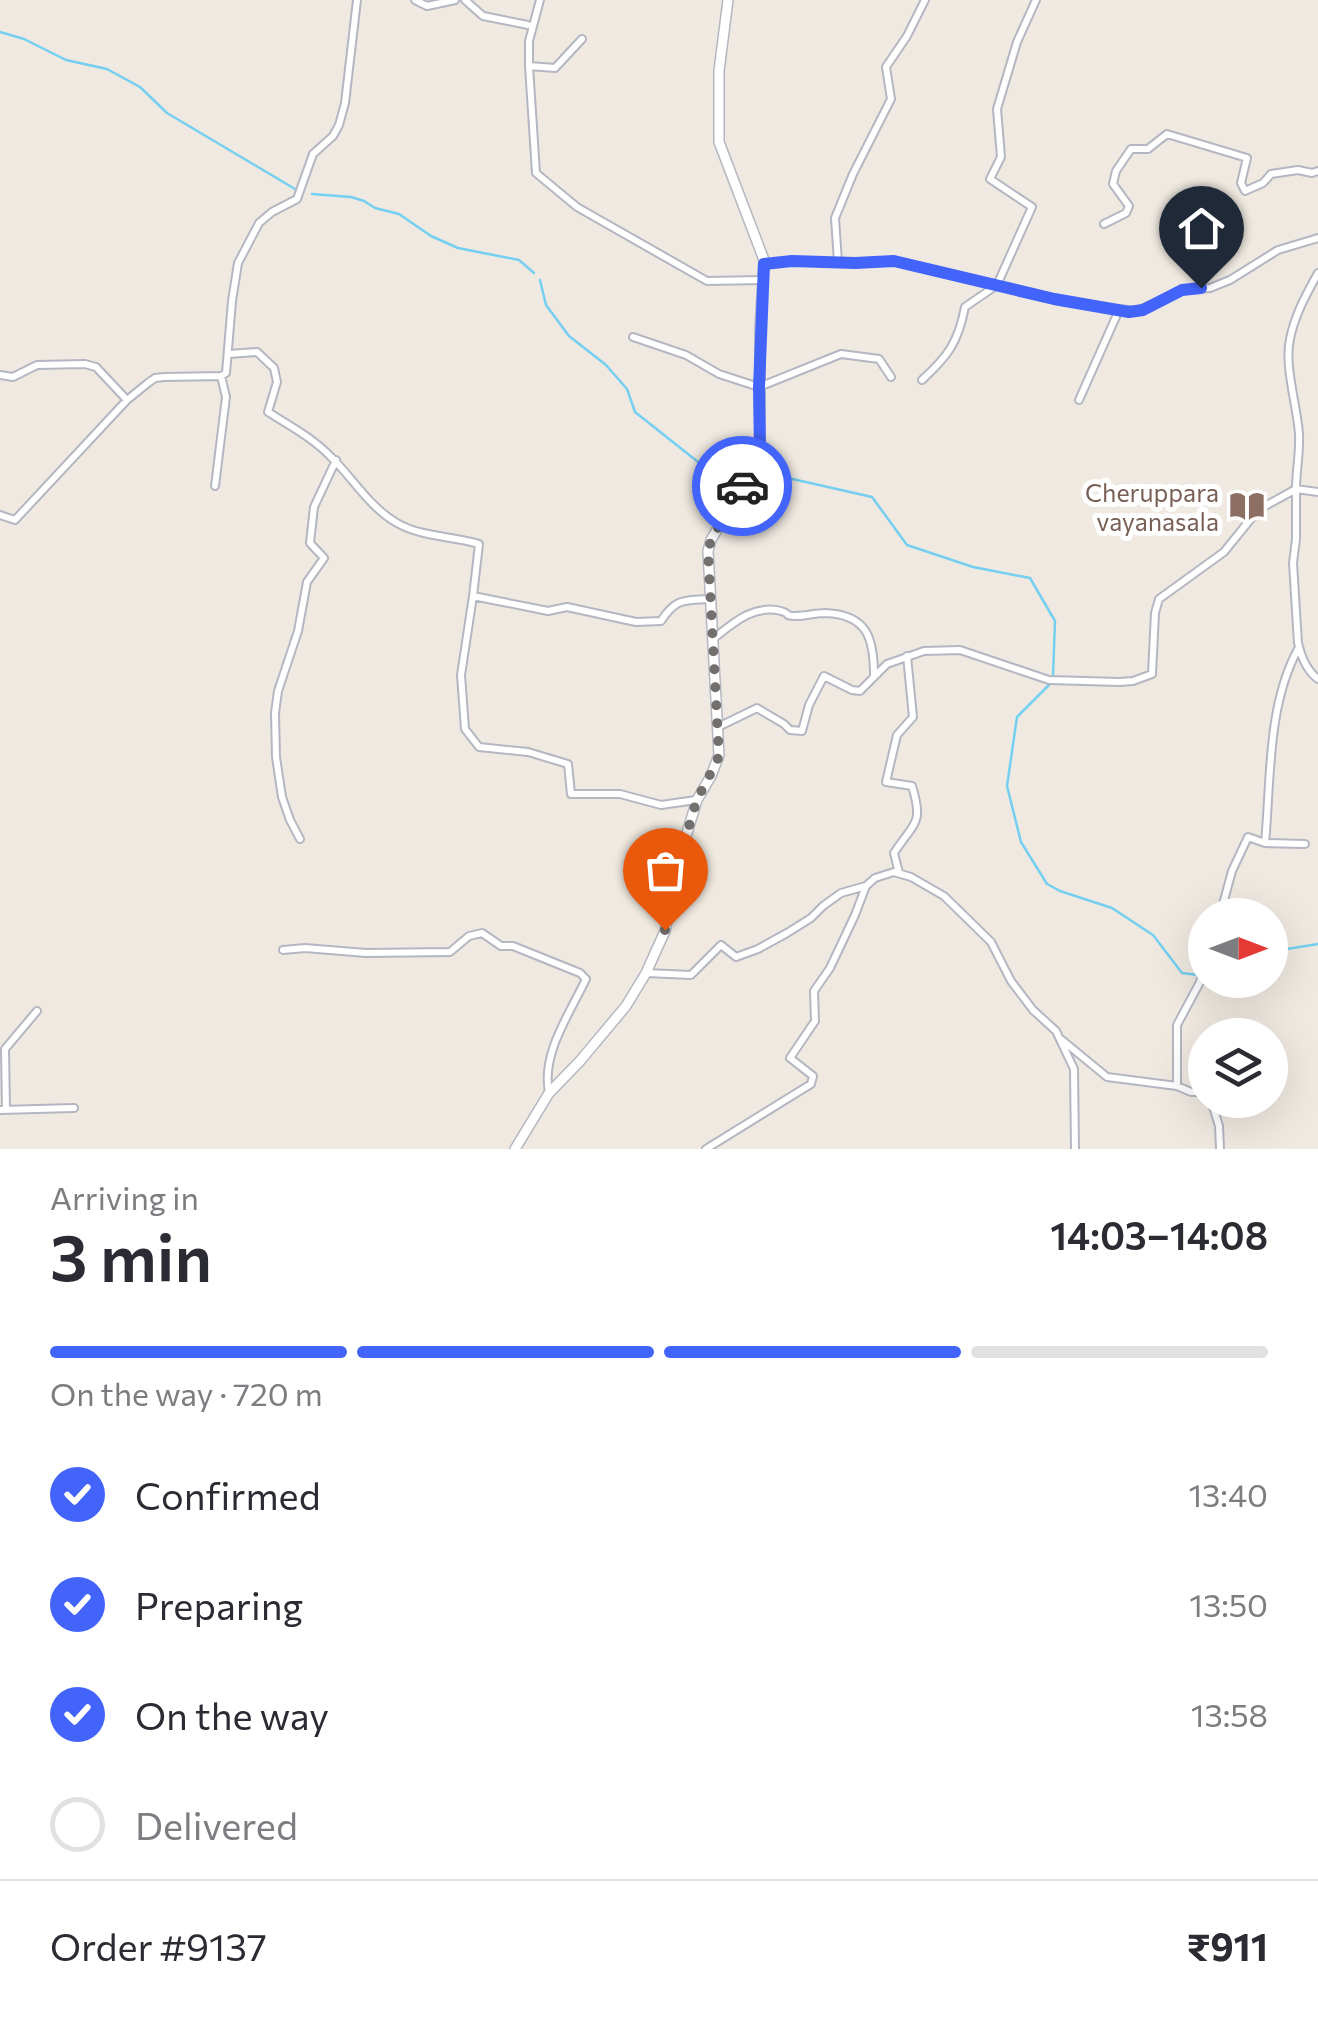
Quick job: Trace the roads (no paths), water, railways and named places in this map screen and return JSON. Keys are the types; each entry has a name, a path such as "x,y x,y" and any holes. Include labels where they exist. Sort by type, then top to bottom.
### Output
{"street":[{"path":"0,514 15,520 127,400 155,378 226,373 238,263 259,223 297,199 312,154 333,136 339,125 356,0"},
{"path":"415,0 427,6 455,0"},
{"path":"465,0 483,16 528,25"},
{"path":"540,0 529,41 536,172 577,207 707,280 764,280"},
{"path":"514,1149 550,1094 626,1006 646,973 665,930 680,856 697,800 719,756 708,551 760,456 764,280 764,264 719,142 719,71 728,0"},
{"path":"838,262 834,218 891,99 886,67 925,0"},
{"path":"922,380 955,346 965,307 998,285 1032,207 990,179 1001,156 997,109 1017,42 1036,0"},
{"path":"529,66 555,68 582,40"},
{"path":"1104,224 1126,214 1128,206 1113,184 1131,149 1148,149 1167,134 1248,158 1240,183 1245,191 1263,183 1271,174 1318,172"},
{"path":"764,264 894,261 1084,305 1137,312 1182,290 1230,280 1278,250 1318,238"},
{"path":"1318,274 1296,314 1290,338 1300,444 1293,564 1299,648 1318,679"},
{"path":"1079,400 1119,310"},
{"path":"633,337 759,387 841,354 879,359 890,377"},
{"path":"229,354 256,352 268,360 277,382 268,412 336,460 395,522 480,544 461,674 464,729 478,747 528,752 568,764 571,794 620,794 660,805 697,800"},
{"path":"0,375 13,377 37,365 86,364 96,367 127,400"},
{"path":"215,486 226,398 221,376"},
{"path":"300,839 282,798 275,713 307,582 324,558 310,543 314,506 336,460"},
{"path":"718,727 757,708 790,730 802,731 809,705 824,676 860,690 887,664 924,650 960,650 1053,680 1119,682 1152,674 1159,599 1224,552 1258,510 1296,489 1318,492"},
{"path":"473,596 548,610 566,607 636,622 661,621 679,601 708,599"},
{"path":"711,640 739,618 756,611 850,617 866,628 874,654 874,676"},
{"path":"1265,843 1280,698 1299,648"},
{"path":"899,873 894,853 918,820 912,786 886,782 897,734 913,717 907,656"},
{"path":"1225,898 1248,837 1265,843 1304,844"},
{"path":"646,973 691,975 721,945 736,957 758,949 811,918 841,893 866,886 875,878 899,873 944,896 991,942 1010,982 1059,1038 1107,1076 1188,1090"},
{"path":"706,1149 811,1084 813,1076 790,1058 815,1021 814,991 830,968 866,886"},
{"path":"283,950 450,952 468,936 482,932 500,946 514,946 580,972 586,978 548,1057 546,1078 550,1094"},
{"path":"1177,1086 1177,1024 1191,998"},
{"path":"37,1011 5,1049 3,1110 74,1108"},
{"path":"1059,1038 1074,1069 1075,1149"},
{"path":"1217,1118 1220,1149"}],"waterway":[{"path":"0,32 66,60 107,69 140,87 167,113 295,189"},
{"path":"312,194 364,201 399,214 431,236 458,248 519,260 534,273"},
{"path":"540,280 546,305 569,336 606,365 627,389 635,412 717,477 740,479"},
{"path":"752,479 788,478 872,497 907,545 973,567 1030,578 1055,621 1053,676"},
{"path":"1051,683 1017,717 1007,786 1021,842 1047,884 1112,908 1153,935 1182,973 1188,974"},
{"path":"1288,949 1318,944"}],"place":[{"name":"Cheruppara vayanasala","path":"1247,506"}]}
